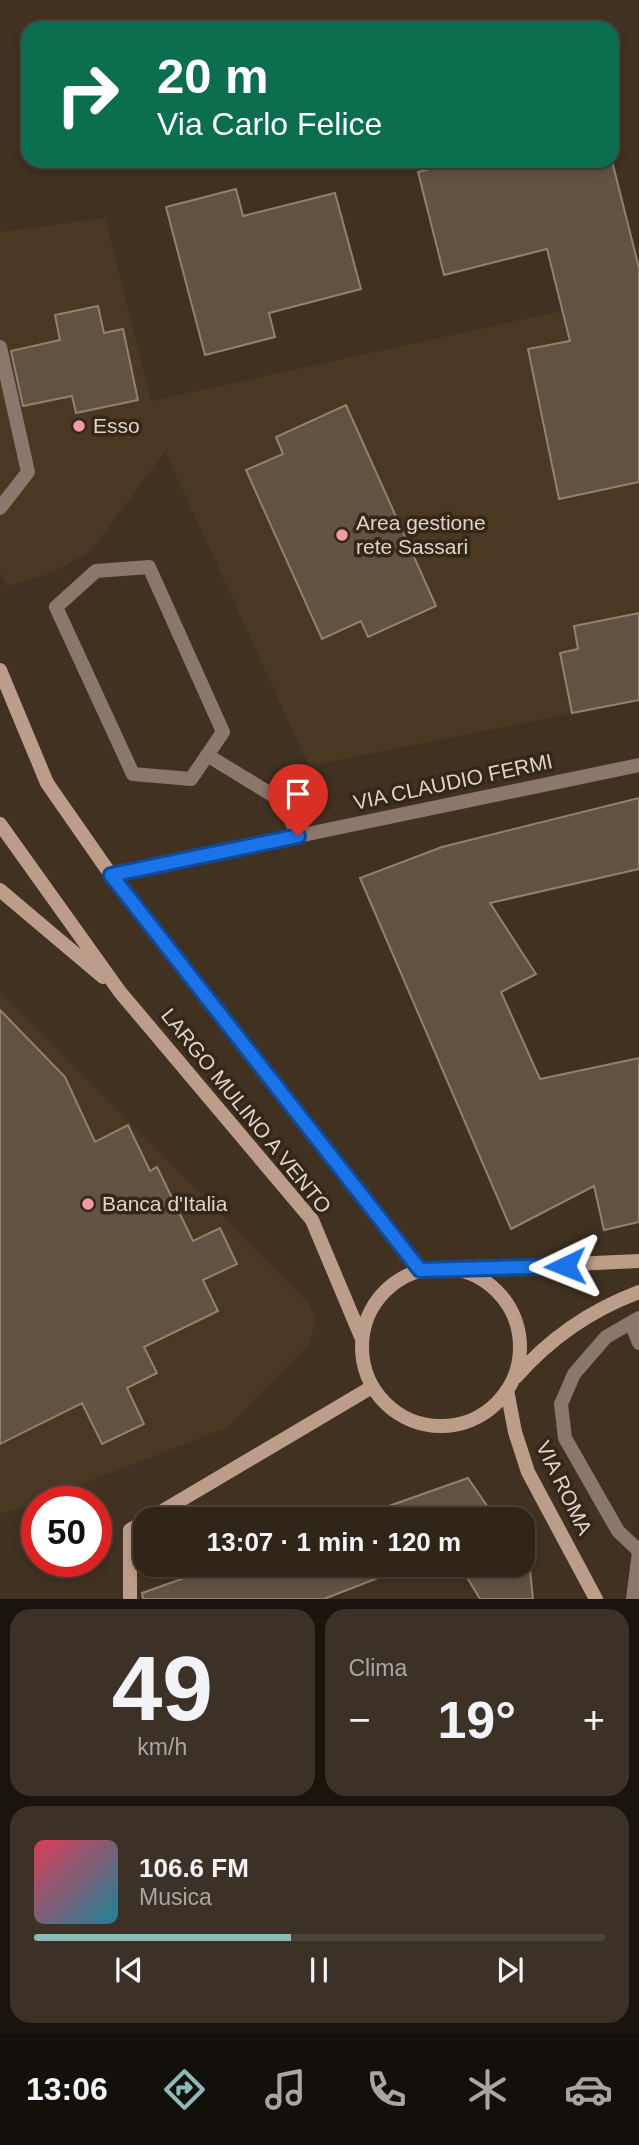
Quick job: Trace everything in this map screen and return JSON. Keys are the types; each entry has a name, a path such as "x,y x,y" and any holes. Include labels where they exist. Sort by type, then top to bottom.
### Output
{"main road":[{"path":"0,670 47,783 111,875 420,1270"},
{"path":"0,824 120,992"},
{"path":"0,890 120,992"},
{"name":"LARGO MULINO A VENTO","path":"120,992 312,1220 362,1339"},
{"path":"639,1261 420,1270 399,1280 380,1295 368,1315 362,1339 364,1364 372,1387 388,1407 409,1420 433,1426 457,1425 481,1416 561,1334 603,1306 639,1292"},
{"path":"453,1269 476,1276 496,1290 511,1310 519,1333 520,1357 510,1385"},
{"name":"VIA ROMA","path":"510,1385 515,1432 528,1472 596,1599"},
{"path":"169,1507 372,1387"},
{"path":"130,1599 130,1530 133,1528"}],"street":[{"path":"0,346 27,472 0,508"},
{"path":"149,567 223,732 208,755 191,779 133,774 56,607 96,571 149,567"},
{"path":"208,755 282,801 298,836"},
{"name":"VIA CLAUDIO FERMI","path":"111,875 639,765"},
{"path":"633,1599 639,1552 618,1531 565,1438 561,1404 574,1374 606,1337 635,1320 639,1343"}],"shaded area":[{"path":"105,218 151,401 639,294 639,700 309,766 165,451 92,550 54,572 7,587 0,572 0,232"},
{"name":"Banca d'Italia","path":"0,992 306,1300 314,1313 314,1328 309,1344 228,1427 78,1486 21,1486 21,1508 0,1514"}],"building":[{"path":"434,168 614,168 639,268 639,482 559,499 528,349 570,341 547,249 444,275 418,172"},
{"path":"236,189 243,216 335,193 361,289 269,313 275,337 205,355 166,207"},
{"path":"98,306 104,333 123,329 138,400 76,413 72,396 23,406 11,351 60,340 55,315"},
{"path":"346,405 436,606 368,637 361,621 322,639 246,470 283,454 276,437"},
{"path":"639,613 639,700 572,713 560,653 578,649 574,626"},
{"path":"639,798 639,869 490,903 536,974 501,992 540,1079 639,1058 639,1222 604,1230 594,1186 511,1229 360,878 442,847"},
{"name":"Banca d'Italia","path":"0,1010 65,1077 95,1142 128,1125 150,1171 157,1167 193,1241 220,1228 237,1264 203,1280 218,1311 144,1347 157,1373 127,1388 144,1424 102,1444 82,1403 0,1444"},
{"path":"468,1478 488,1507 386,1507"},
{"path":"187,1577 381,1577 324,1599 143,1599 142,1593"},
{"path":"467,1577 531,1577 533,1599 480,1599"}],"place":[{"name":"Esso","path":"79,426"},
{"name":"Area gestione rete Sassari","path":"342,535"},
{"name":"Banca d'Italia","path":"88,1204"}],"route":[{"path":"298,836 111,875 420,1270 565,1266"}]}
